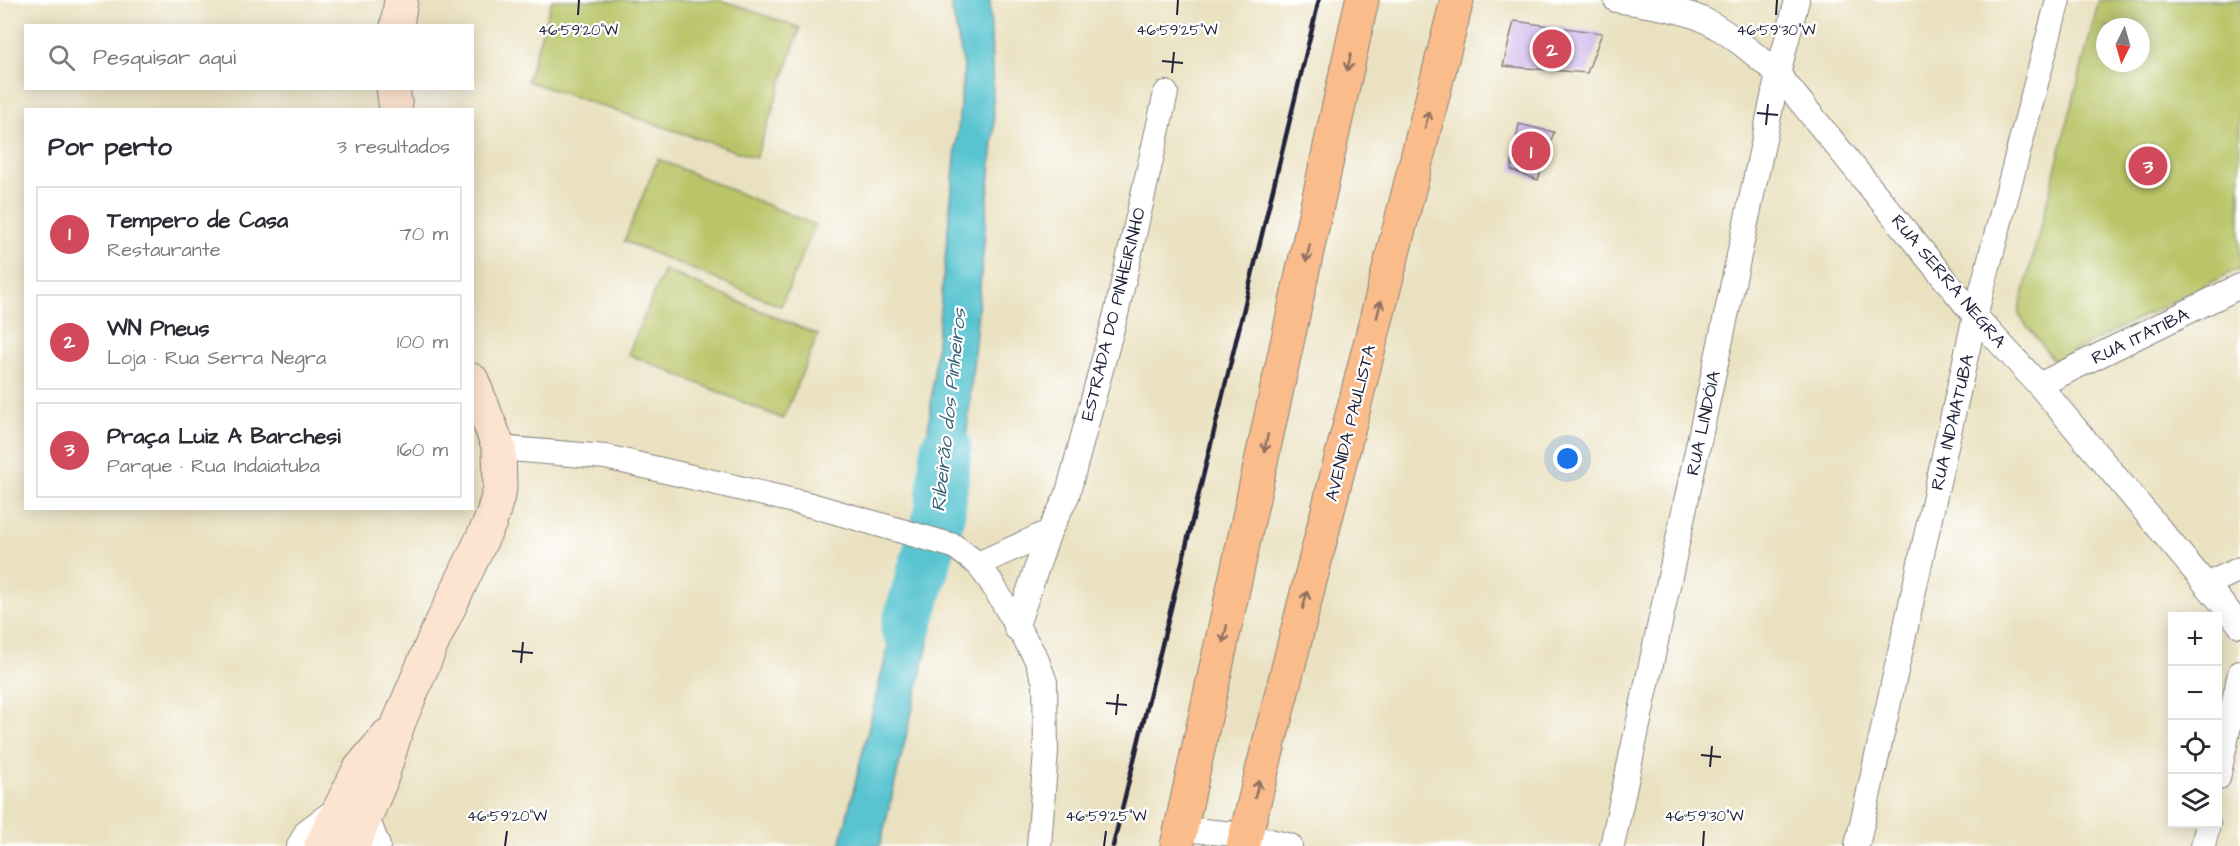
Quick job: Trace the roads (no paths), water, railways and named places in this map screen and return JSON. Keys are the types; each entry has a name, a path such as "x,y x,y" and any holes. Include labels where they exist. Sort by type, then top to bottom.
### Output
{"main road":[{"path":"397,24 401,0"},
{"name":"AVENIDA PAULISTA","path":"1244,841 1457,0"},
{"path":"1180,838 1366,2"},
{"path":"393,90 396,108"},
{"path":"333,834 360,770 399,722 434,639 491,520 500,489 499,448 474,385"}],"street":[{"name":"RUA SERRA NEGRA","path":"1616,0 1651,6 1703,20 1755,54 1778,74 1975,316 2039,385 2240,625"},
{"name":"RUA LINDÓIA","path":"1612,846 1778,74 1797,0"},
{"name":"RUA INDAIATUBA","path":"1857,846 1975,316 2058,0"},
{"name":"ESTRADA DO PINHEIRINHO","path":"1016,628 1049,532 1067,496 1114,321 1166,93"},
{"name":"RUA ITATIBA","path":"2039,385 2240,286"},
{"path":"499,448 606,457 709,480 898,529 954,546 978,564 996,589 1016,628 1036,658 1045,682 1046,751 1039,846"},
{"path":"978,564 1049,532"},
{"path":"2206,585 2240,569"},
{"path":"2218,774 2240,674"},
{"path":"2203,846 2207,828"},
{"path":"333,834 378,846"},
{"path":"1180,838 1290,846"}],"water":[{"path":"950,0 990,0 994,130 959,521 920,514 964,67"},
{"path":"911,552 944,576 880,846 840,846"}],"waterway":[{"name":"Ribeirão dos Pinheiros","path":"906,628 940,512 946,448"}],"railway":[{"path":"1113,846 1319,0"}],"place":[{"name":"WN Pneus","path":"1552,49"},
{"name":"Tempero de Casa","path":"1531,151"},
{"name":"Praça Luiz A Barchesi","path":"2148,166"}]}
